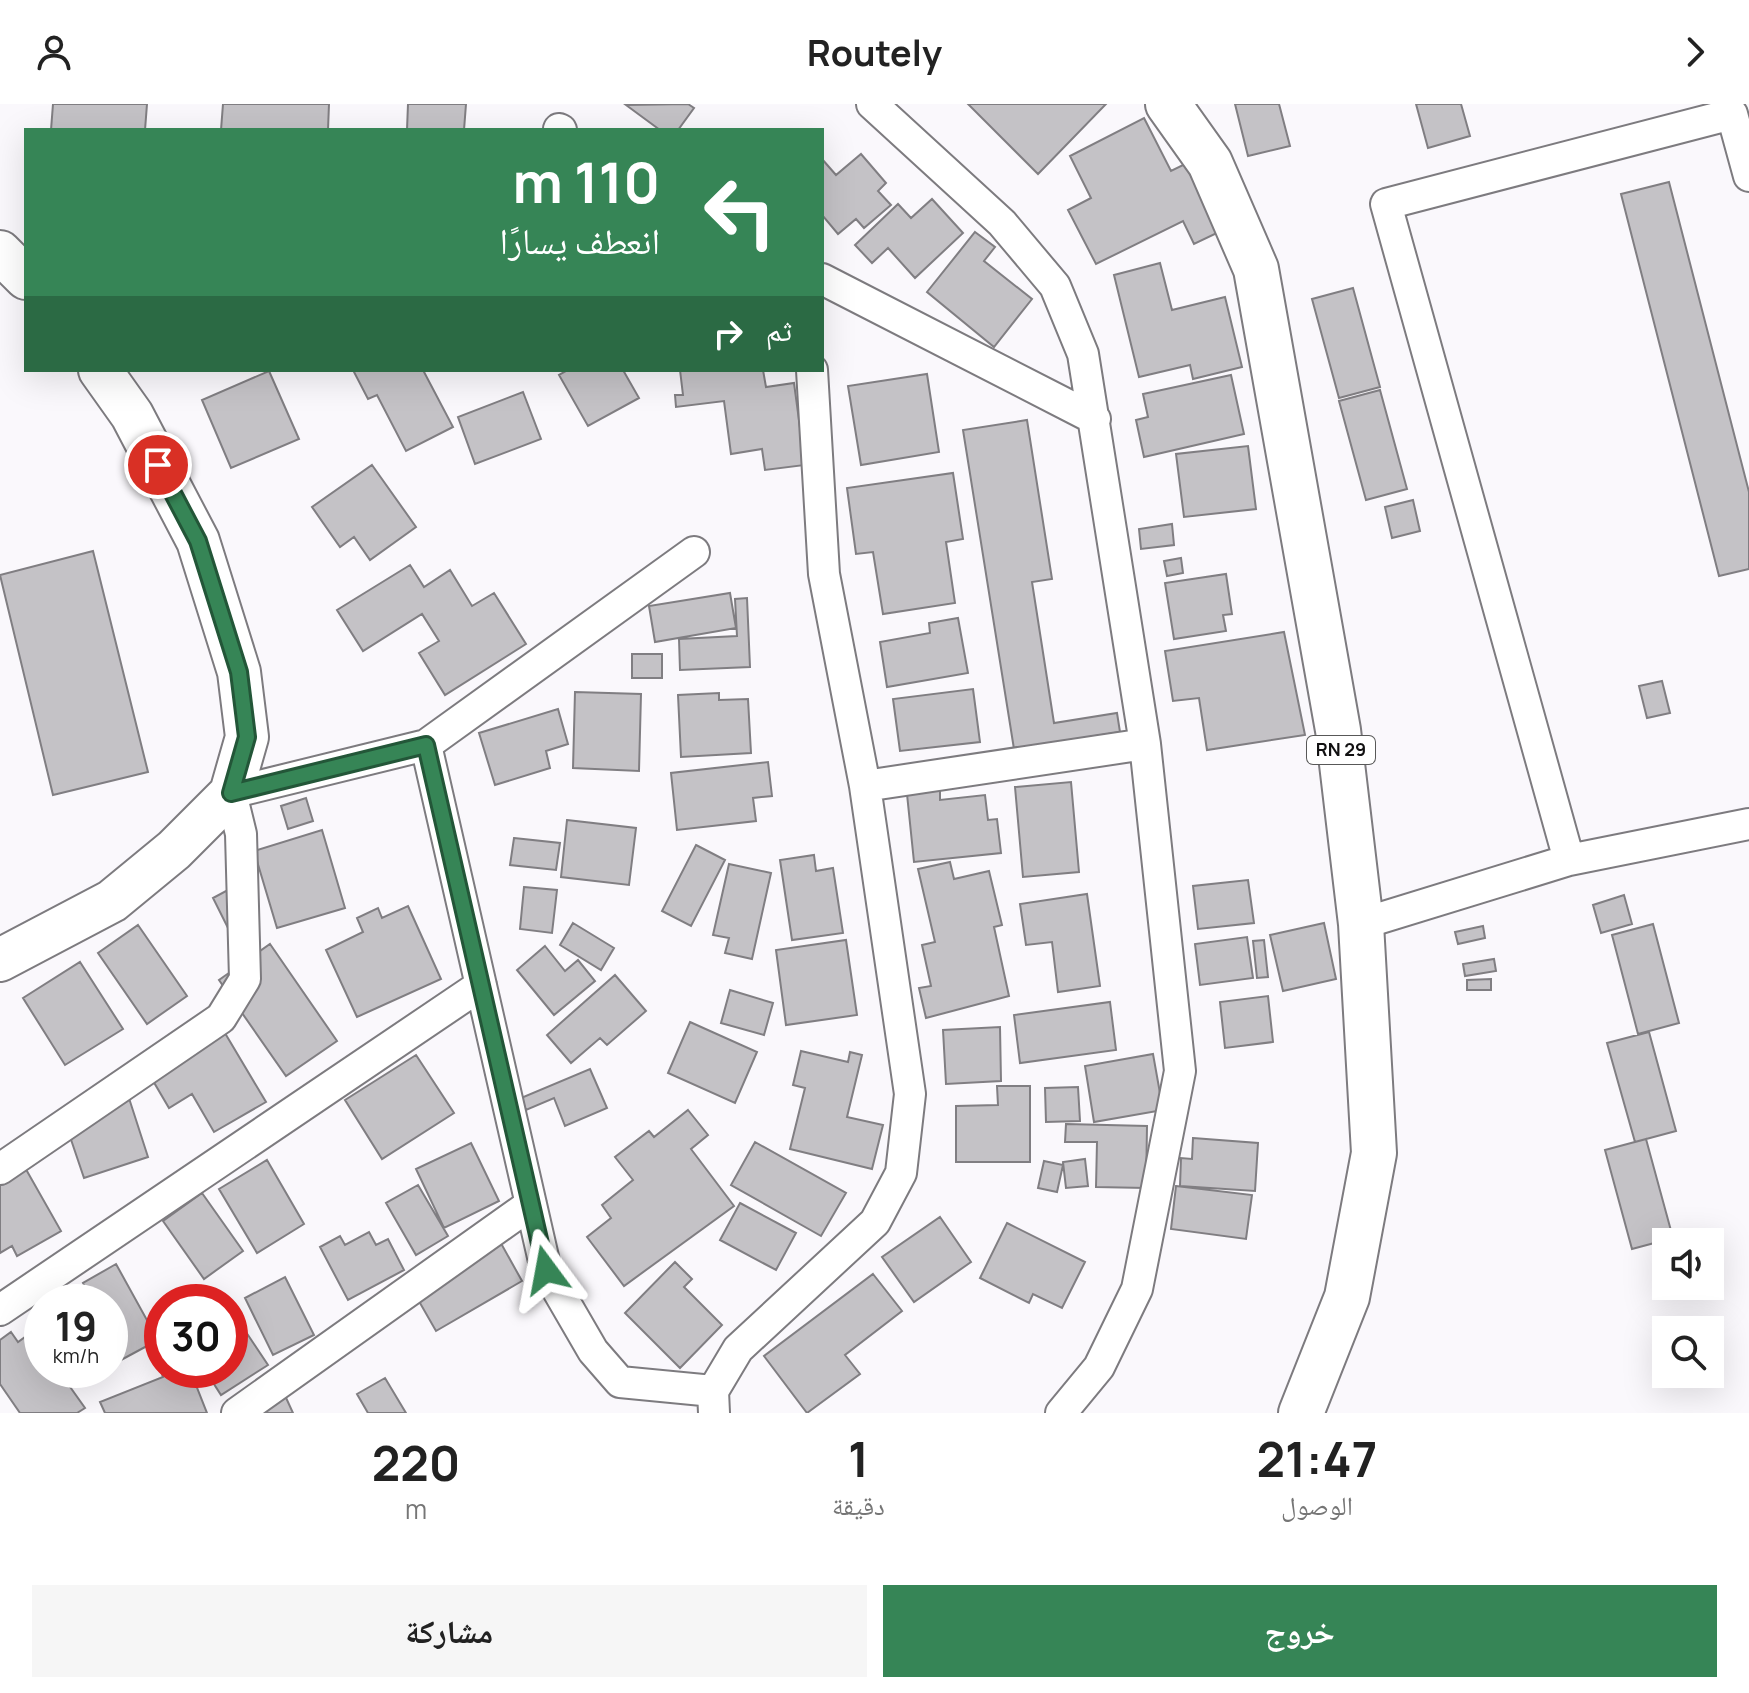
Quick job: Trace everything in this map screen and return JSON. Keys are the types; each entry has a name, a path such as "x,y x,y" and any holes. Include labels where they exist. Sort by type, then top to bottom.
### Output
{"main road":[{"name":"RN 29","path":"1168,104 1210,163 1256,269 1338,730 1361,924 1374,1153 1347,1297 1301,1413"},
{"path":"0,252 24,276"},
{"path":"0,960 112,901 174,850 231,793 247,737 239,672 198,541 132,415 101,372"}],"street":[{"path":"872,104 1002,223 1055,286 1083,354 1145,744 1180,1071 1137,1289 1099,1367 1061,1413"},
{"path":"1569,860 1386,204 1732,114 1749,176"},
{"path":"824,280 1095,419"},
{"path":"426,745 546,1270 593,1351 620,1382 713,1402 738,1349 875,1222 901,1173 910,1094 865,786 824,574 812,372"},
{"path":"0,1169 221,1018 245,979 241,834 231,793 426,745 694,552"},
{"path":"865,786 1145,744"},
{"path":"1361,924 1569,860 1749,824"},
{"path":"0,1310 481,985"},
{"path":"237,1413 531,1204"}],"building":[{"path":"53,104 147,104 145,128 51,128"},
{"path":"223,104 329,104 328,128 221,128"},
{"path":"408,104 466,104 464,128 407,128"},
{"path":"688,104 694,108 679,128 657,128 626,105"},
{"path":"968,104 1106,104 1038,174"},
{"path":"1235,104 1279,104 1290,146 1248,156"},
{"path":"1416,104 1461,104 1470,136 1428,148"},
{"path":"1144,118 1171,171 1185,164 1219,232 1194,244 1183,221 1096,264 1068,210 1091,198 1070,156"},
{"path":"861,154 886,183 878,191 891,205 864,228 856,219 838,234 824,217 824,161 836,175"},
{"path":"1669,182 1749,492 1749,569 1719,576 1621,194"},
{"path":"932,199 963,233 915,278 888,248 872,263 855,245 898,204 911,218"},
{"path":"975,232 995,247 984,261 1032,299 994,347 927,292"},
{"path":"1160,263 1172,310 1225,297 1242,367 1193,379 1190,365 1139,377 1114,275"},
{"path":"1353,288 1380,387 1339,398 1312,299"},
{"path":"269,372 299,439 231,468 202,400"},
{"path":"354,372 424,372 453,427 406,451 377,395 368,399"},
{"path":"564,372 624,372 639,398 588,426 559,375"},
{"path":"680,372 763,372 766,387 794,383 805,465 765,470 762,449 731,454 724,401 676,407 675,395 683,395"},
{"path":"927,374 939,452 861,465 848,386"},
{"path":"1231,375 1244,434 1144,457 1136,420 1148,417 1143,394"},
{"path":"1380,390 1407,489 1366,500 1339,401"},
{"path":"523,392 541,439 475,464 458,417"},
{"path":"1027,420 1052,579 1032,582 1054,723 1117,713 1120,732 1014,749 963,430"},
{"path":"1248,446 1256,509 1184,517 1176,454"},
{"path":"372,465 416,527 370,560 354,537 340,547 312,507"},
{"path":"953,473 963,539 946,542 955,603 883,614 873,552 856,554 847,488"},
{"path":"1413,500 1420,531 1392,538 1385,507"},
{"path":"1172,524 1174,545 1141,549 1139,529"},
{"path":"93,551 148,772 53,795 0,575"},
{"path":"1181,558 1183,573 1167,576 1164,561"},
{"path":"410,565 424,587 450,570 472,606 494,593 526,644 445,695 419,653 439,641 422,614 363,651 337,610"},
{"path":"1226,574 1232,614 1223,615 1226,631 1174,639 1165,583"},
{"path":"730,593 736,628 655,642 649,606"},
{"path":"747,598 750,667 680,670 679,639 737,636 735,599"},
{"path":"958,618 968,673 887,687 880,642 930,633 929,623"},
{"path":"1284,632 1305,735 1207,750 1199,698 1173,701 1165,651"},
{"path":"632,654 662,654 662,678 632,678"},
{"path":"1662,681 1670,713 1647,718 1639,686"},
{"path":"973,689 980,742 900,751 893,699"},
{"path":"575,692 641,694 639,771 573,768"},
{"path":"719,693 719,700 748,699 751,753 681,757 678,695"},
{"path":"558,709 568,744 546,751 550,768 495,785 479,733"},
{"path":"768,762 772,796 753,798 756,821 677,830 671,773"},
{"path":"1071,782 1079,872 1023,877 1015,787"},
{"path":"940,790 940,800 985,795 988,820 997,819 1001,853 914,862 907,794"},
{"path":"306,798 313,821 288,829 281,806"},
{"path":"567,820 636,828 629,885 561,877"},
{"path":"322,830 345,908 277,928 254,851"},
{"path":"514,838 560,843 556,870 510,865"},
{"path":"696,845 725,860 691,926 662,911"},
{"path":"814,855 816,871 833,868 843,933 792,940 780,860"},
{"path":"950,862 954,879 989,871 1002,925 994,927 1009,996 926,1018 919,988 931,986 922,945 935,942 918,869"},
{"path":"729,864 771,873 752,959 725,953 729,938 713,935"},
{"path":"1248,880 1254,923 1198,929 1193,886"},
{"path":"239,884 231,934 213,898"},
{"path":"524,887 557,890 552,933 520,929"},
{"path":"1087,894 1100,986 1058,992 1052,942 1026,945 1020,904"},
{"path":"1624,895 1632,924 1601,933 1593,905"},
{"path":"408,906 441,979 357,1017 326,950 363,932 357,918 378,908 382,918"},
{"path":"573,923 614,948 601,970 560,945"},
{"path":"1324,923 1336,979 1283,991 1270,935"},
{"path":"1653,924 1679,1023 1638,1034 1612,935"},
{"path":"138,925 187,996 147,1024 98,953"},
{"path":"1483,926 1485,938 1458,944 1455,932"},
{"path":"1247,937 1253,978 1200,985 1195,944"},
{"path":"846,940 857,1015 786,1025 776,950"},
{"path":"1264,940 1268,977 1257,978 1253,941"},
{"path":"270,944 337,1041 286,1076 219,980"},
{"path":"545,946 565,971 578,960 595,981 554,1015 517,970"},
{"path":"1494,959 1496,971 1465,976 1463,964"},
{"path":"80,962 123,1029 65,1065 23,998"},
{"path":"615,975 646,1011 607,1045 600,1038 571,1063 547,1035"},
{"path":"1491,979 1491,990 1467,990 1467,980"},
{"path":"730,990 773,1003 764,1035 721,1023"},
{"path":"1268,996 1273,1042 1225,1048 1220,1002"},
{"path":"1110,1002 1116,1050 1020,1063 1014,1015"},
{"path":"216,1018 266,1102 214,1132 192,1094 169,1108 142,1062"},
{"path":"690,1022 757,1052 735,1103 668,1073"},
{"path":"1000,1027 1001,1081 946,1084 943,1030"},
{"path":"1649,1032 1676,1131 1635,1142 1607,1043"},
{"path":"801,1051 848,1062 850,1052 862,1055 847,1117 883,1125 872,1169 790,1149 805,1088 793,1085"},
{"path":"1153,1054 1163,1110 1094,1122 1085,1066"},
{"path":"416,1055 454,1113 382,1159 345,1100"},
{"path":"590,1069 607,1108 565,1126 554,1098 526,1110 521,1098"},
{"path":"997,1086 1030,1086 1030,1162 956,1162 956,1106 998,1105"},
{"path":"1078,1087 1080,1121 1046,1122 1045,1088"},
{"path":"127,1092 148,1157 84,1178 62,1113"},
{"path":"688,1110 708,1135 691,1149 734,1206 624,1286 587,1237 611,1218 602,1205 633,1180 615,1157 649,1131 654,1137"},
{"path":"1066,1124 1147,1126 1146,1188 1096,1187 1097,1142 1065,1142"},
{"path":"1193,1138 1258,1143 1255,1191 1180,1186 1181,1158 1192,1159"},
{"path":"1646,1139 1670,1228 1652,1228 1652,1244 1632,1249 1605,1150"},
{"path":"755,1142 846,1193 821,1236 731,1185"},
{"path":"471,1143 499,1201 444,1228 416,1169"},
{"path":"19,1157 61,1231 17,1256 12,1246 0,1253 0,1168"},
{"path":"1085,1159 1088,1186 1066,1188 1063,1162"},
{"path":"267,1160 304,1224 257,1253 219,1189"},
{"path":"1044,1161 1063,1165 1057,1192 1038,1188"},
{"path":"418,1185 448,1236 416,1255 386,1203"},
{"path":"1176,1186 1252,1195 1246,1239 1171,1229"},
{"path":"202,1193 243,1251 204,1279 163,1221"},
{"path":"740,1203 796,1233 776,1270 720,1240"},
{"path":"940,1217 971,1262 914,1302 882,1257"},
{"path":"1007,1223 1085,1262 1062,1308 1033,1294 1029,1303 980,1278"},
{"path":"493,1229 522,1281 436,1331 412,1289"},
{"path":"369,1232 376,1245 388,1239 404,1270 348,1300 320,1247 340,1236 345,1245"},
{"path":"675,1262 692,1279 684,1287 722,1325 680,1368 625,1313"},
{"path":"116,1264 127,1284 84,1284"},
{"path":"873,1274 902,1311 845,1355 860,1374 807,1413 764,1356"},
{"path":"285,1277 314,1335 273,1355 248,1304 248,1296"},
{"path":"128,1286 144,1315 144,1348 128,1356"},
{"path":"11,1332 18,1342 24,1338 24,1388 71,1388 85,1408 77,1413 20,1413 0,1384 0,1340"},
{"path":"248,1335 268,1365 248,1378"},
{"path":"385,1378 406,1413 368,1413 357,1394"},
{"path":"144,1385 144,1388 197,1388 207,1413 105,1413 100,1402"},
{"path":"217,1388 232,1388 221,1395"},
{"path":"282,1389 293,1413 254,1413"}],"route":[{"path":"158,465 198,541 239,672 247,737 231,793 426,745 546,1270"}]}
